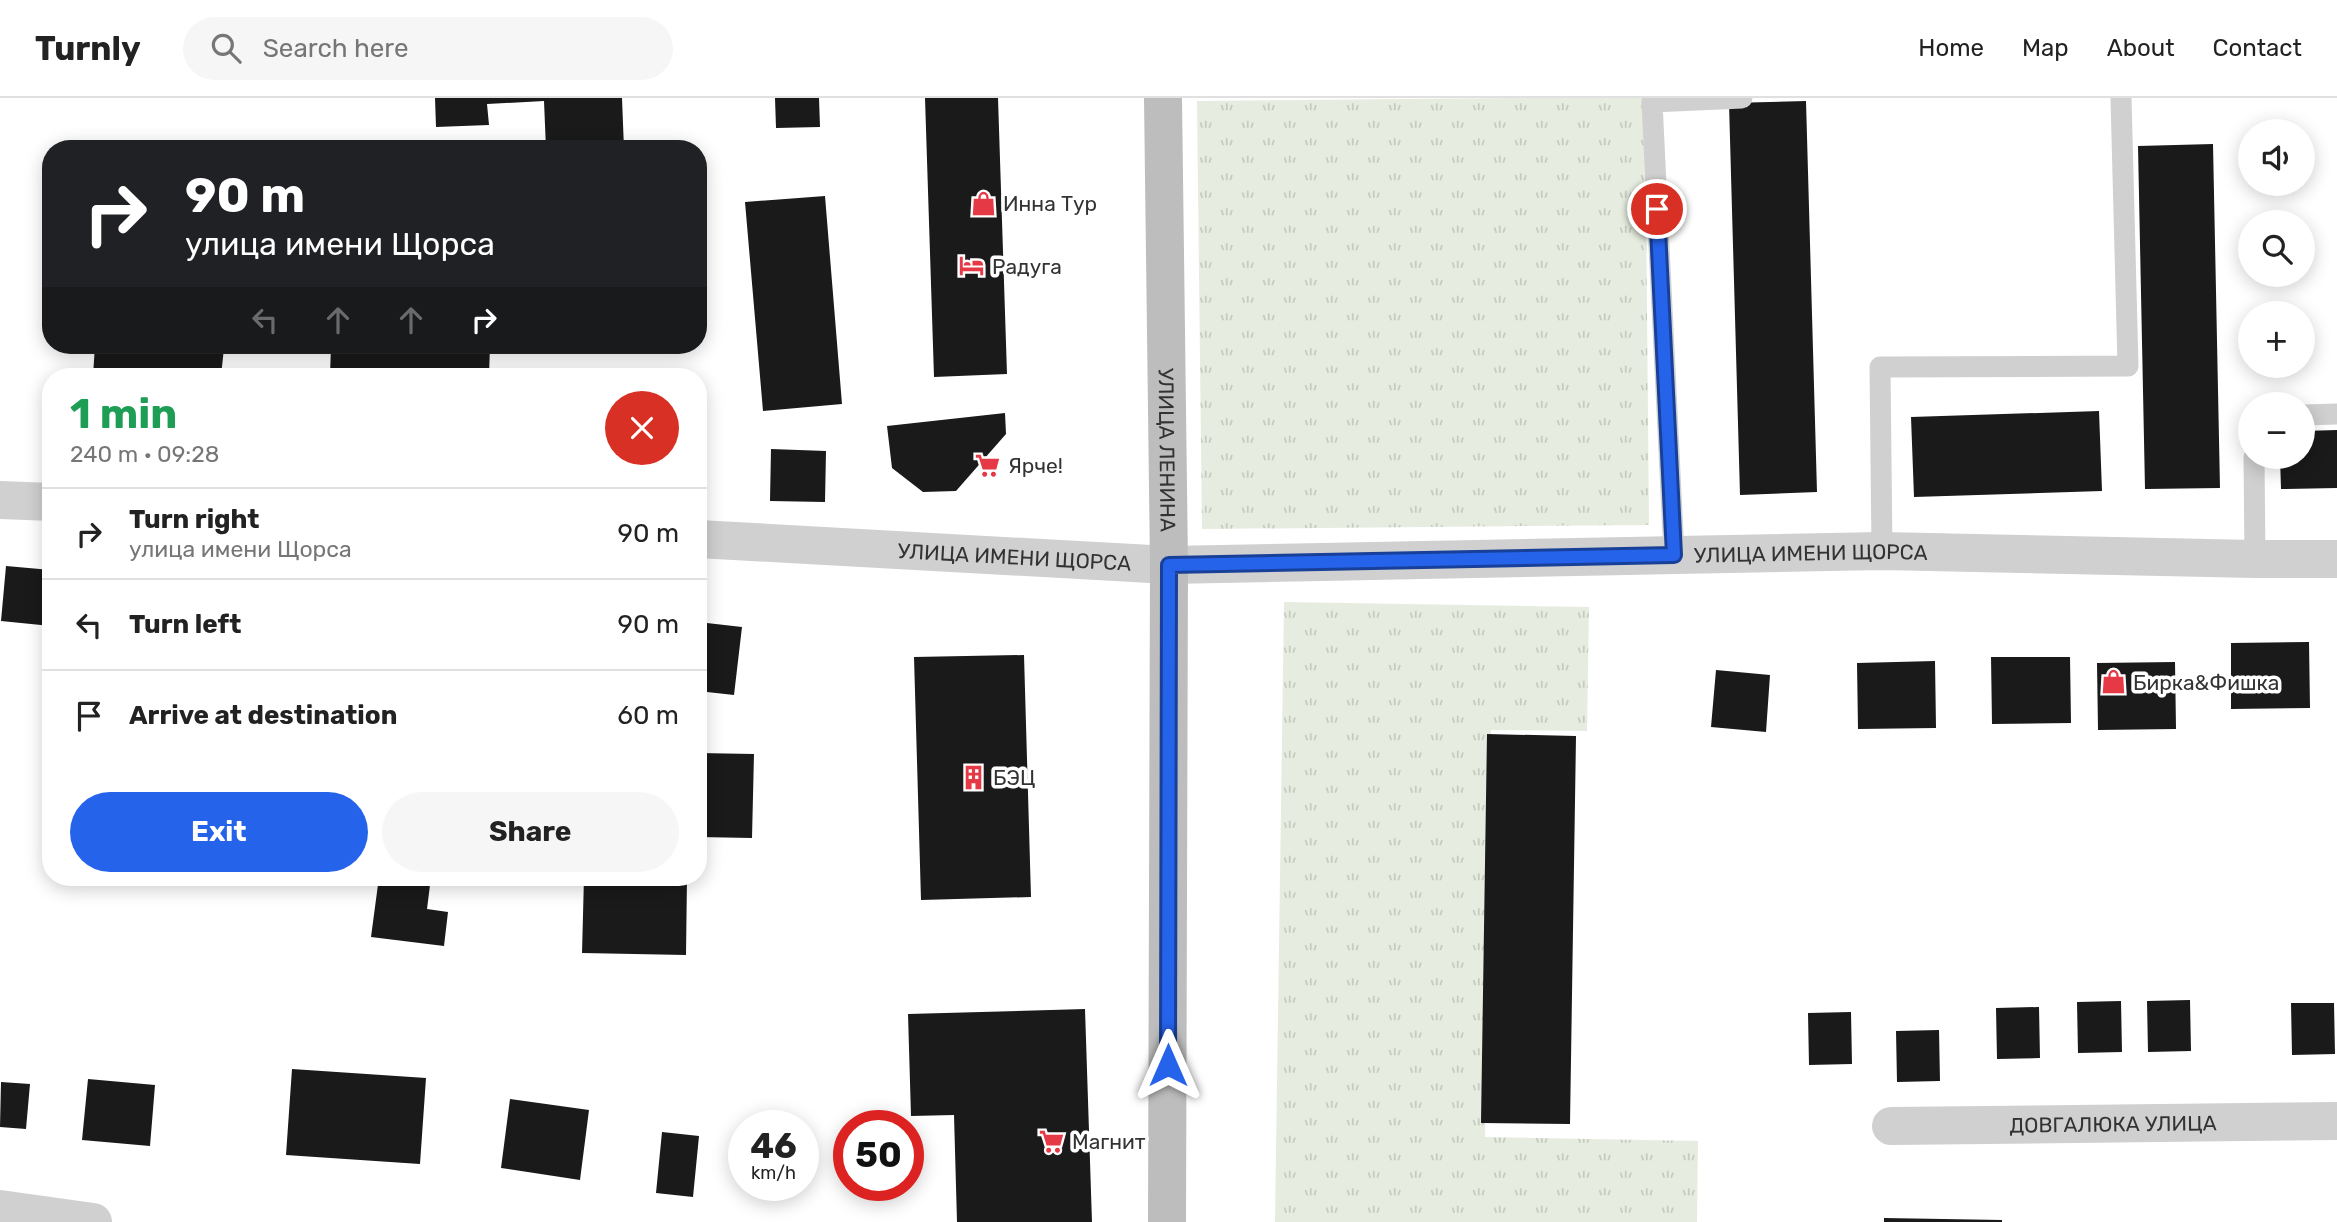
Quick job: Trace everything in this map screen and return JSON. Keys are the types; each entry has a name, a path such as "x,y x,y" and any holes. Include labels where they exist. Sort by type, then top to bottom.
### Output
{"main road":[{"name":"УЛИЦА ЛЕНИНА","path":"1163,98 1169,565 1167,1222"}],"street":[{"path":"0,500 42,502"},
{"name":"УЛИЦА ИМЕНИ ЩОРСА","path":"707,539 1169,565 1882,551 2337,559"},
{"name":"ДОВГАЛЮКА УЛИЦА","path":"1891,1126 2337,1121"},
{"path":"0,1209 93,1222"}],"lane":[{"path":"1674,555 1652,102 1742,98"},
{"path":"1882,551 1880,368 2128,366 2121,98"},
{"path":"2315,415 2337,414"},
{"path":"2254,469 2255,559"}],"green space":[{"path":"1645,98 1649,525 1202,529 1197,101"},
{"path":"1284,602 1589,607 1587,731 1491,730 1485,1137 1698,1141 1697,1222 1275,1222"}],"building":[{"path":"435,98 622,98 624,140 546,140 544,101 487,104 489,125 436,127"},
{"path":"775,98 819,98 820,127 776,128"},
{"path":"925,98 998,98 1007,374 934,377"},
{"path":"1806,101 1817,492 1740,495 1729,103"},
{"path":"2213,144 2220,488 2145,489 2138,146"},
{"path":"825,196 842,404 763,411 745,202"},
{"path":"94,354 223,354 222,368 94,368"},
{"path":"331,354 490,354 489,368 330,368"},
{"path":"2099,411 2102,491 1914,497 1911,417"},
{"path":"1005,413 1006,434 956,491 923,492 892,468 887,426"},
{"path":"2337,430 2337,488 2281,489 2280,469 2315,469 2315,431"},
{"path":"771,449 826,451 825,502 770,501"},
{"path":"6,566 42,569 42,625 1,621"},
{"path":"707,623 742,627 734,695 707,692"},
{"path":"2309,642 2310,708 2231,709 2231,643"},
{"name":"БЭЦ","path":"1024,655 1031,897 921,900 914,657"},
{"path":"1991,657 2070,657 2071,723 1992,724"},
{"path":"1935,661 1936,728 1858,729 1857,663"},
{"path":"2175,662 2176,729 2098,730 2097,663"},
{"path":"1716,670 1770,675 1766,732 1711,727"},
{"path":"1487,734 1576,736 1570,1124 1481,1123"},
{"path":"707,753 754,754 752,838 707,837"},
{"path":"378,886 430,886 427,909 448,912 444,946 371,937"},
{"path":"584,886 687,886 686,955 582,953"},
{"path":"2190,1000 2191,1051 2148,1052 2147,1001"},
{"path":"2121,1001 2122,1052 2078,1053 2077,1002"},
{"path":"2291,1003 2334,1003 2335,1054 2292,1055"},
{"path":"2039,1007 2040,1058 1997,1059 1996,1008"},
{"path":"1085,1009 1092,1222 957,1222 954,1115 924,1116 924,1110 911,1110 908,1014"},
{"path":"1851,1012 1852,1064 1809,1065 1808,1013"},
{"path":"1939,1030 1940,1081 1897,1082 1896,1031"},
{"path":"292,1069 426,1078 420,1164 286,1155"},
{"path":"88,1079 155,1085 150,1146 82,1140"},
{"path":"1,1082 30,1084 26,1129 0,1127"},
{"path":"510,1099 589,1110 580,1180 501,1168"},
{"path":"662,1132 699,1136 693,1197 656,1193"},
{"path":"1884,1218 2002,1220 2002,1222 1884,1222"}],"place":[{"name":"Инна Тур","path":"983,203"},
{"name":"Радуга","path":"972,266"},
{"name":"Ярче!","path":"988,465"},
{"name":"Бирка&Фишка","path":"2113,682"},
{"name":"БЭЦ","path":"973,777"},
{"name":"Магнит","path":"1052,1141"}],"route":[{"path":"1168,1065 1169,565 1674,555 1657,209"}]}
